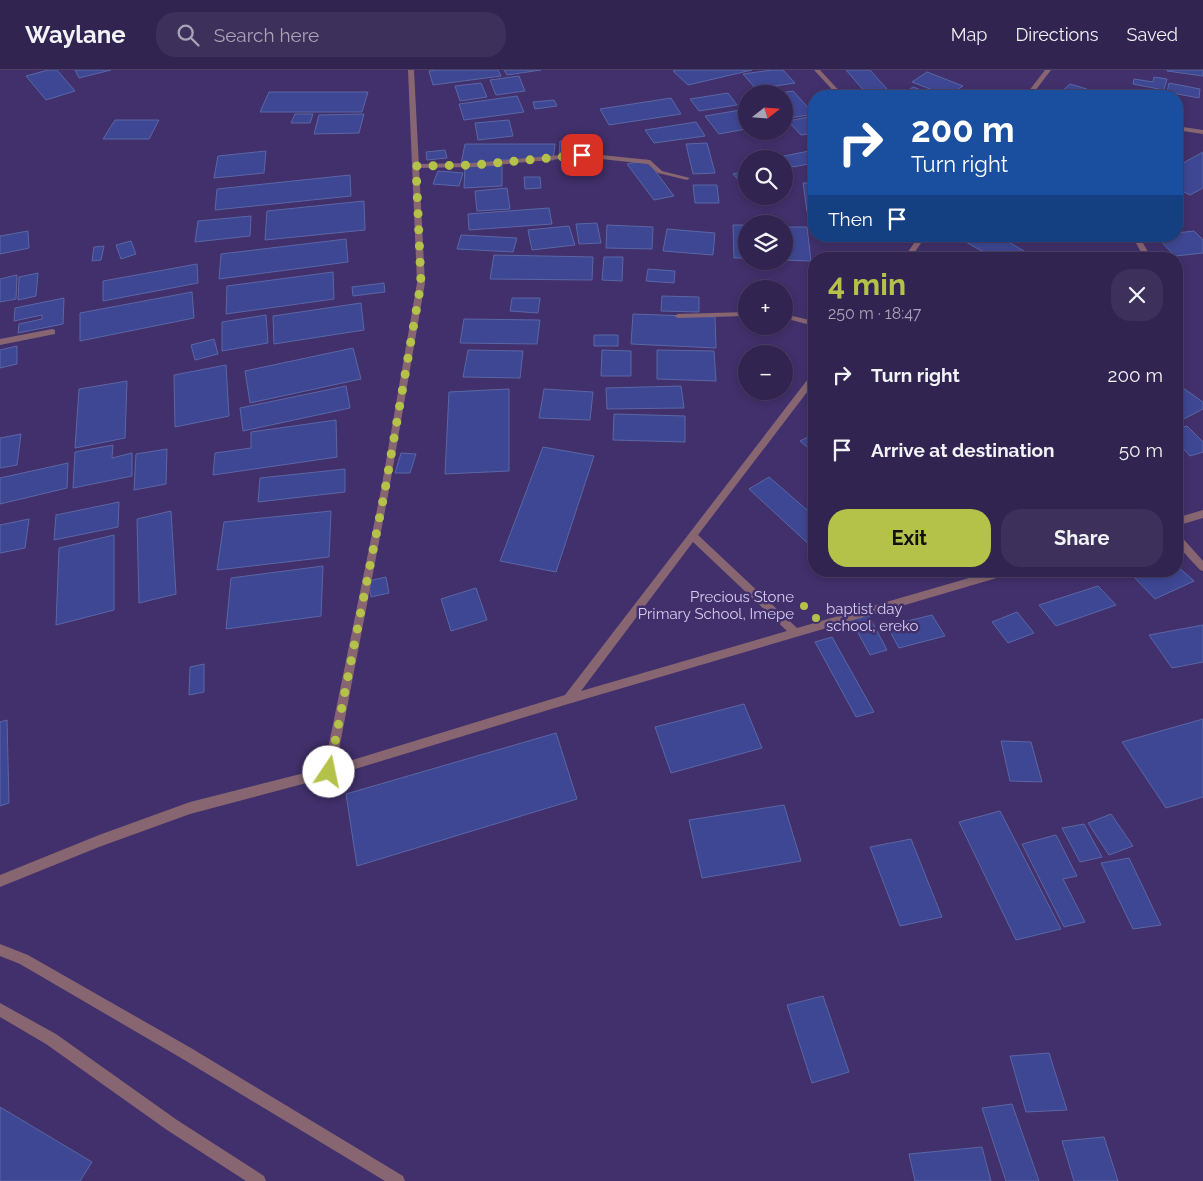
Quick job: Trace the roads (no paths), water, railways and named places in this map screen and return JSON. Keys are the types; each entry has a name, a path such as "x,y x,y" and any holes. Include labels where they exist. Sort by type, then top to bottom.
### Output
{"street":[{"path":"329,772 385,490 421,283 411,70"},
{"path":"817,70 835,90"},
{"path":"1032,90 1048,70"},
{"path":"1183,129 1203,132"},
{"path":"416,166 474,165 582,155 650,162 660,172 687,178"},
{"path":"678,316 738,314"},
{"path":"793,318 808,322"},
{"path":"0,342 52,332"},
{"path":"568,699 692,534 808,385"},
{"path":"1183,520 1203,514"},
{"path":"692,534 796,633"},
{"path":"1183,545 1203,567"},
{"path":"0,881 99,841 190,808 329,772 568,699 986,577"},
{"path":"0,950 24,959 170,1043 398,1181"},
{"path":"0,1010 51,1039 172,1125 259,1181"}],"place":[{"name":"Precious Stone Primary School, Imepe","path":"804,606"},
{"name":"baptist day school, ereko","path":"816,618"}]}
